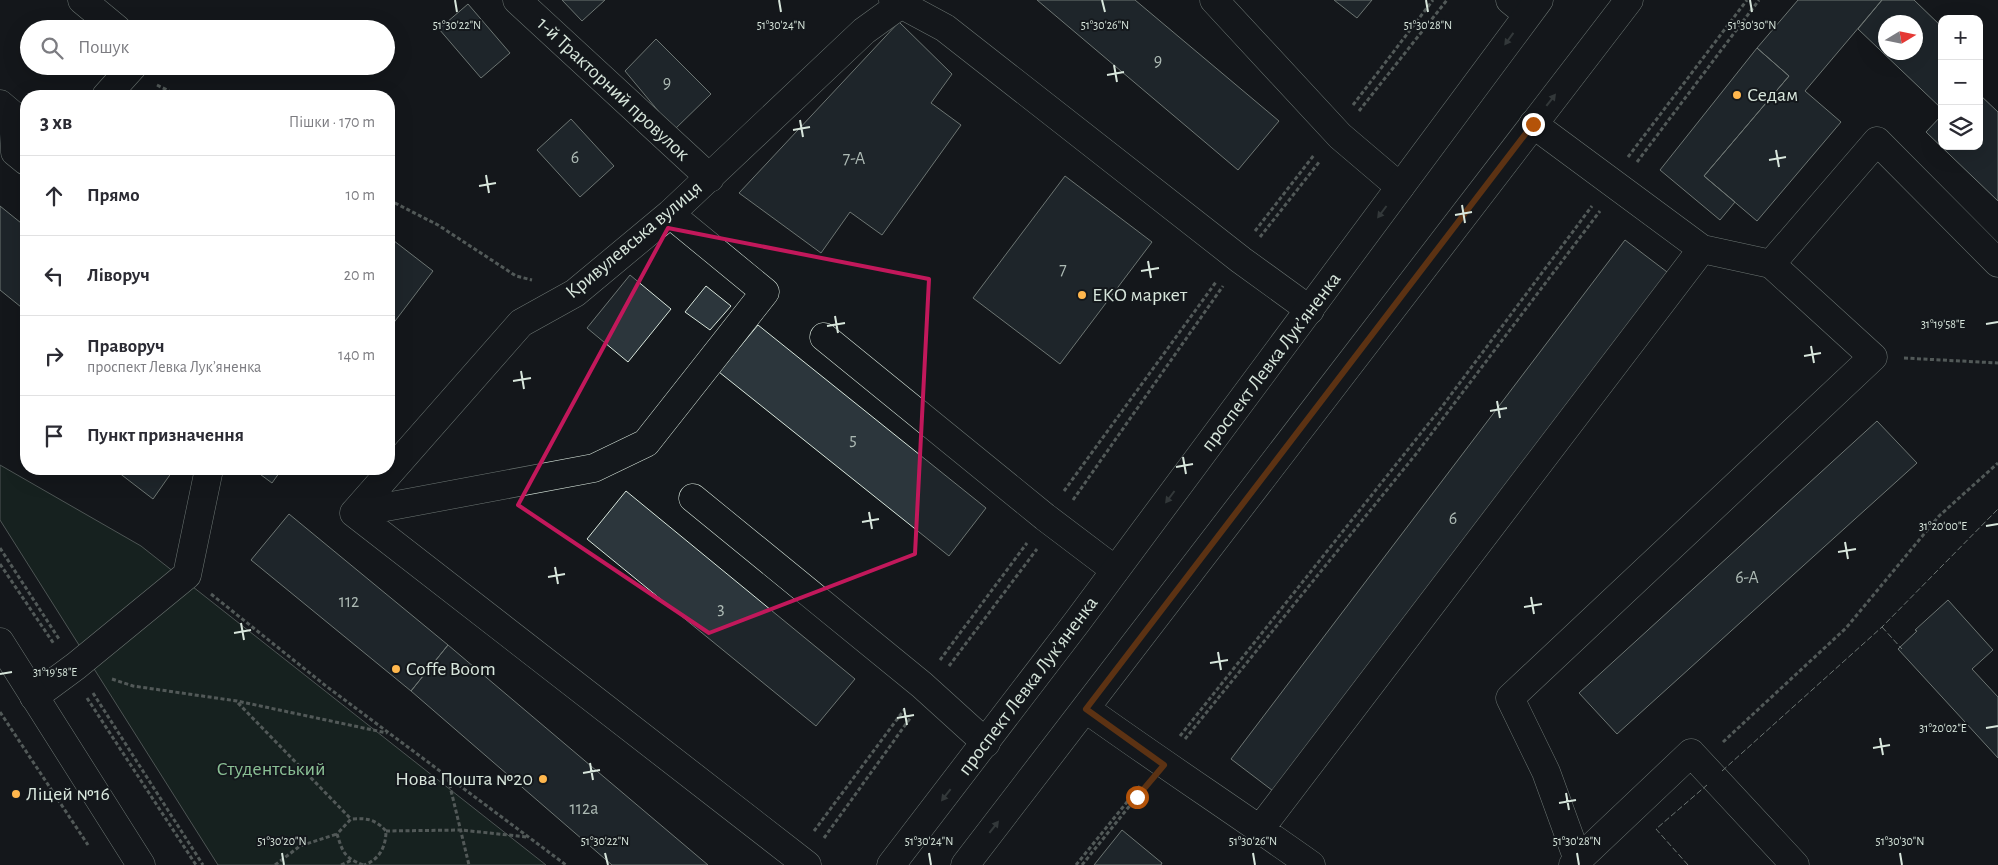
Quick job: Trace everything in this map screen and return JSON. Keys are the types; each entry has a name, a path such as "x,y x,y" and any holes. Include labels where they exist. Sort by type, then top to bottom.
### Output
{"main road":[{"path":"82,0 106,20"},
{"name":"1-й Тракторний провулок","path":"517,0 710,178"},
{"path":"1214,0 1337,132 1400,187"},
{"path":"964,865 1086,709 1629,0"},
{"path":"900,2 945,28 1238,258 1310,310"},
{"name":"Кривулевська вулиця","path":"395,466 521,323 576,293 670,214 864,31 900,2"},
{"name":"проспект Левка Лукʼяненка","path":"891,865 986,743 1310,310 1400,187 1525,5"},
{"path":"111,90 125,75"},
{"path":"0,104 13,115 15,152 20,156"},
{"path":"1533,124 1702,249 1771,264 1873,357 1510,698 1546,772 1576,862 1691,753 1795,865"},
{"path":"1771,264 1876,141 1998,263"},
{"path":"354,513 594,468 646,443 765,292 670,214"},
{"path":"1260,829 1702,249"},
{"path":"824,337 1050,521 1115,570"},
{"path":"34,697 73,668 187,575 208,475"},
{"name":"Кривулевська вулиця","path":"354,513 387,475"},
{"path":"693,498 926,688 986,743"},
{"path":"354,513 802,862"},
{"path":"0,642 141,865"},
{"path":"1086,709 1311,865"}],"path":[{"path":"802,862 1238,258 1337,132 1433,0"},
{"path":"802,862 1238,258 1337,132 1447,0"},
{"path":"1076,865 1416,454 1614,185 1747,0"},
{"path":"1082,865 1759,0"},
{"path":"395,203 438,225 516,276 576,293"},
{"path":"1873,357 1998,363"},
{"path":"1700,763 1846,628 1939,516 1998,463"},
{"path":"0,548 196,865"},
{"path":"0,564 73,668 203,865"},
{"path":"187,575 326,686 566,865"},
{"path":"73,668 133,686 237,701 390,734"},
{"path":"237,701 351,819"},
{"path":"0,712 90,849"},
{"path":"448,778 470,865"},
{"path":"275,865 300,846 337,834 351,819 368,818 378,823 386,832 386,844 374,862 364,865 352,860 342,851 337,834"},
{"path":"386,832 461,830 529,838"},
{"path":"341,865 352,860"},
{"path":"374,862 377,865"}],"highlighted area":[{"path":"668,228 929,279 915,554 709,633 518,505"}],"green space":[{"name":"Студентський","path":"0,465 141,546 546,865 218,865 0,520"}],"building":[{"path":"562,0 605,0 582,21"},
{"path":"1037,0 1135,0 1279,121 1238,170"},
{"path":"1334,0 1372,0 1357,18"},
{"path":"1798,0 1882,0 1805,91 1841,122 1757,221 1704,176 1789,76 1757,48"},
{"path":"1882,0 1914,0 1938,23 1938,105 1891,60 1923,60 1923,15 1878,15 1878,48 1858,29"},
{"path":"468,4 510,53 481,78 439,29"},
{"path":"899,22 952,74 931,103 961,125 882,235 850,212 821,253 739,193"},
{"path":"656,39 711,94 674,130 625,71"},
{"path":"1757,48 1789,76 1704,176 1735,202 1720,220 1660,170"},
{"path":"1983,98 1998,112 1998,201 1945,150 1983,150"},
{"path":"571,119 614,166 580,197 537,150"},
{"path":"1938,119 1938,144 1926,132"},
{"path":"1065,176 1152,242 1060,364 973,298"},
{"path":"0,206 20,222 20,306 0,290"},
{"path":"1625,240 1675,278 1281,797 1231,759"},
{"path":"395,242 433,271 395,321"},
{"path":"630,275 671,309 628,362 587,328"},
{"path":"706,286 731,306 710,330 685,312"},
{"path":"758,325 986,508 949,556 719,372"},
{"path":"1877,421 1917,463 1617,734 1579,693"},
{"path":"122,475 170,475 153,499"},
{"path":"261,475 278,475 272,483"},
{"path":"626,491 855,679 816,726 587,539"},
{"path":"289,514 448,645 411,691 251,560"},
{"path":"1948,600 1993,650 1972,669 1998,697 1998,758 1898,649 1917,631 1915,630"},
{"path":"448,645 708,865 612,865 411,691"},
{"path":"1122,830 1162,863 1161,865 1094,865"}],"fence":[{"path":"1722,771 1882,627 1998,509"},
{"path":"1882,627 1902,649"},
{"path":"1688,865 1656,829 1707,785"}],"place":[{"name":"Седам","path":"1737,95"},
{"name":"ЕКО маркет","path":"1082,295"},
{"name":"Coffe Boom","path":"396,669"},
{"name":"Нова Пошта №20","path":"543,779"},
{"name":"Ліцей №16","path":"16,794"}],"route":[{"path":"1137,797 1164,765 1086,709 1533,124"}]}
